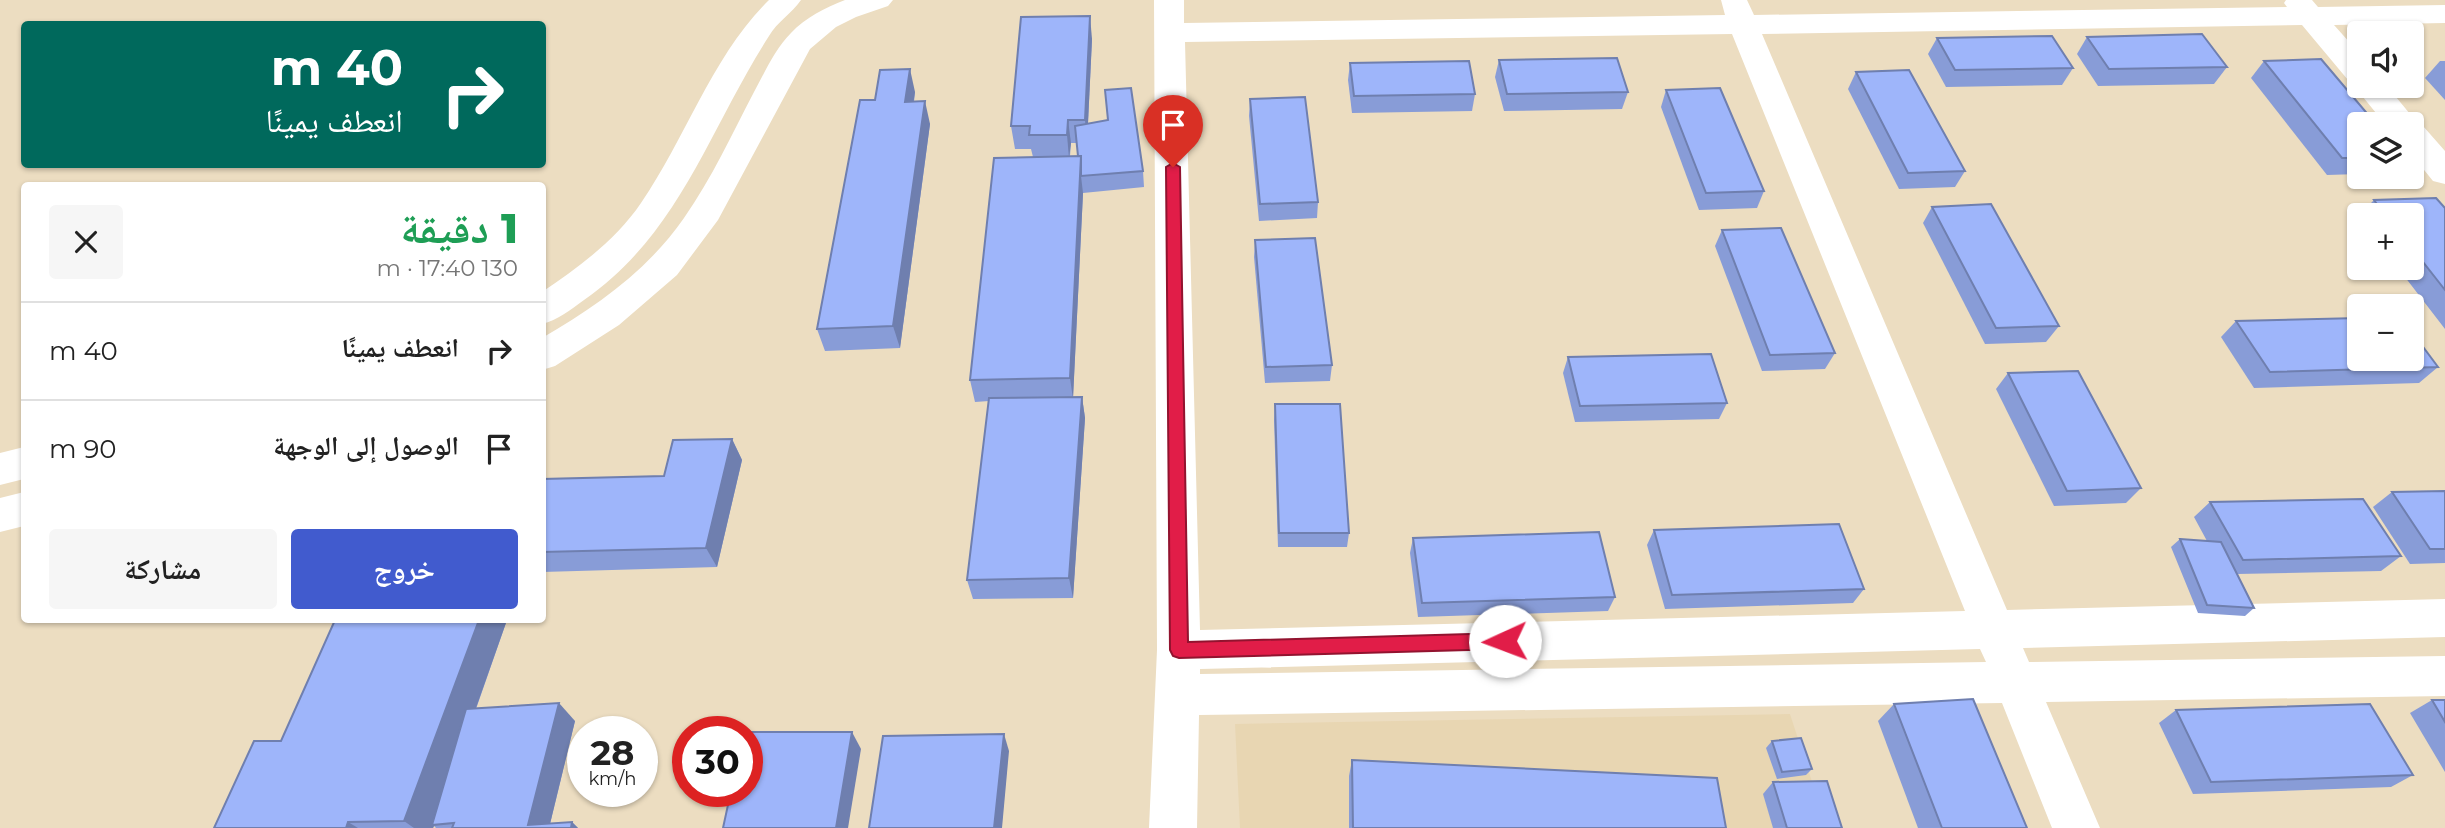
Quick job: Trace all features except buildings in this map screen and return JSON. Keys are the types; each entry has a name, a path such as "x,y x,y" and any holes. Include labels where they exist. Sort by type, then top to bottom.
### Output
{"street":[{"path":"546,308 594,275 627,244 653,212 758,28 786,0"},
{"path":"546,353 613,310 646,284 674,255 696,227 799,42 845,10 878,0"},
{"path":"2303,8 2347,59"},
{"path":"1173,828 1179,650 1170,17 2303,8 2445,14"},
{"path":"1738,12 2076,828"},
{"path":"2380,98 2393,112"},
{"path":"2424,148 2445,173"},
{"path":"0,469 21,464"},
{"path":"0,515 21,510"},
{"path":"1179,650 1993,627 2445,618"},
{"path":"1178,695 2445,676"}],"shaded area":[{"path":"1790,714 1827,828 1240,828 1235,724"}],"route":[{"path":"1173,167 1179,650 1505,641"}]}
